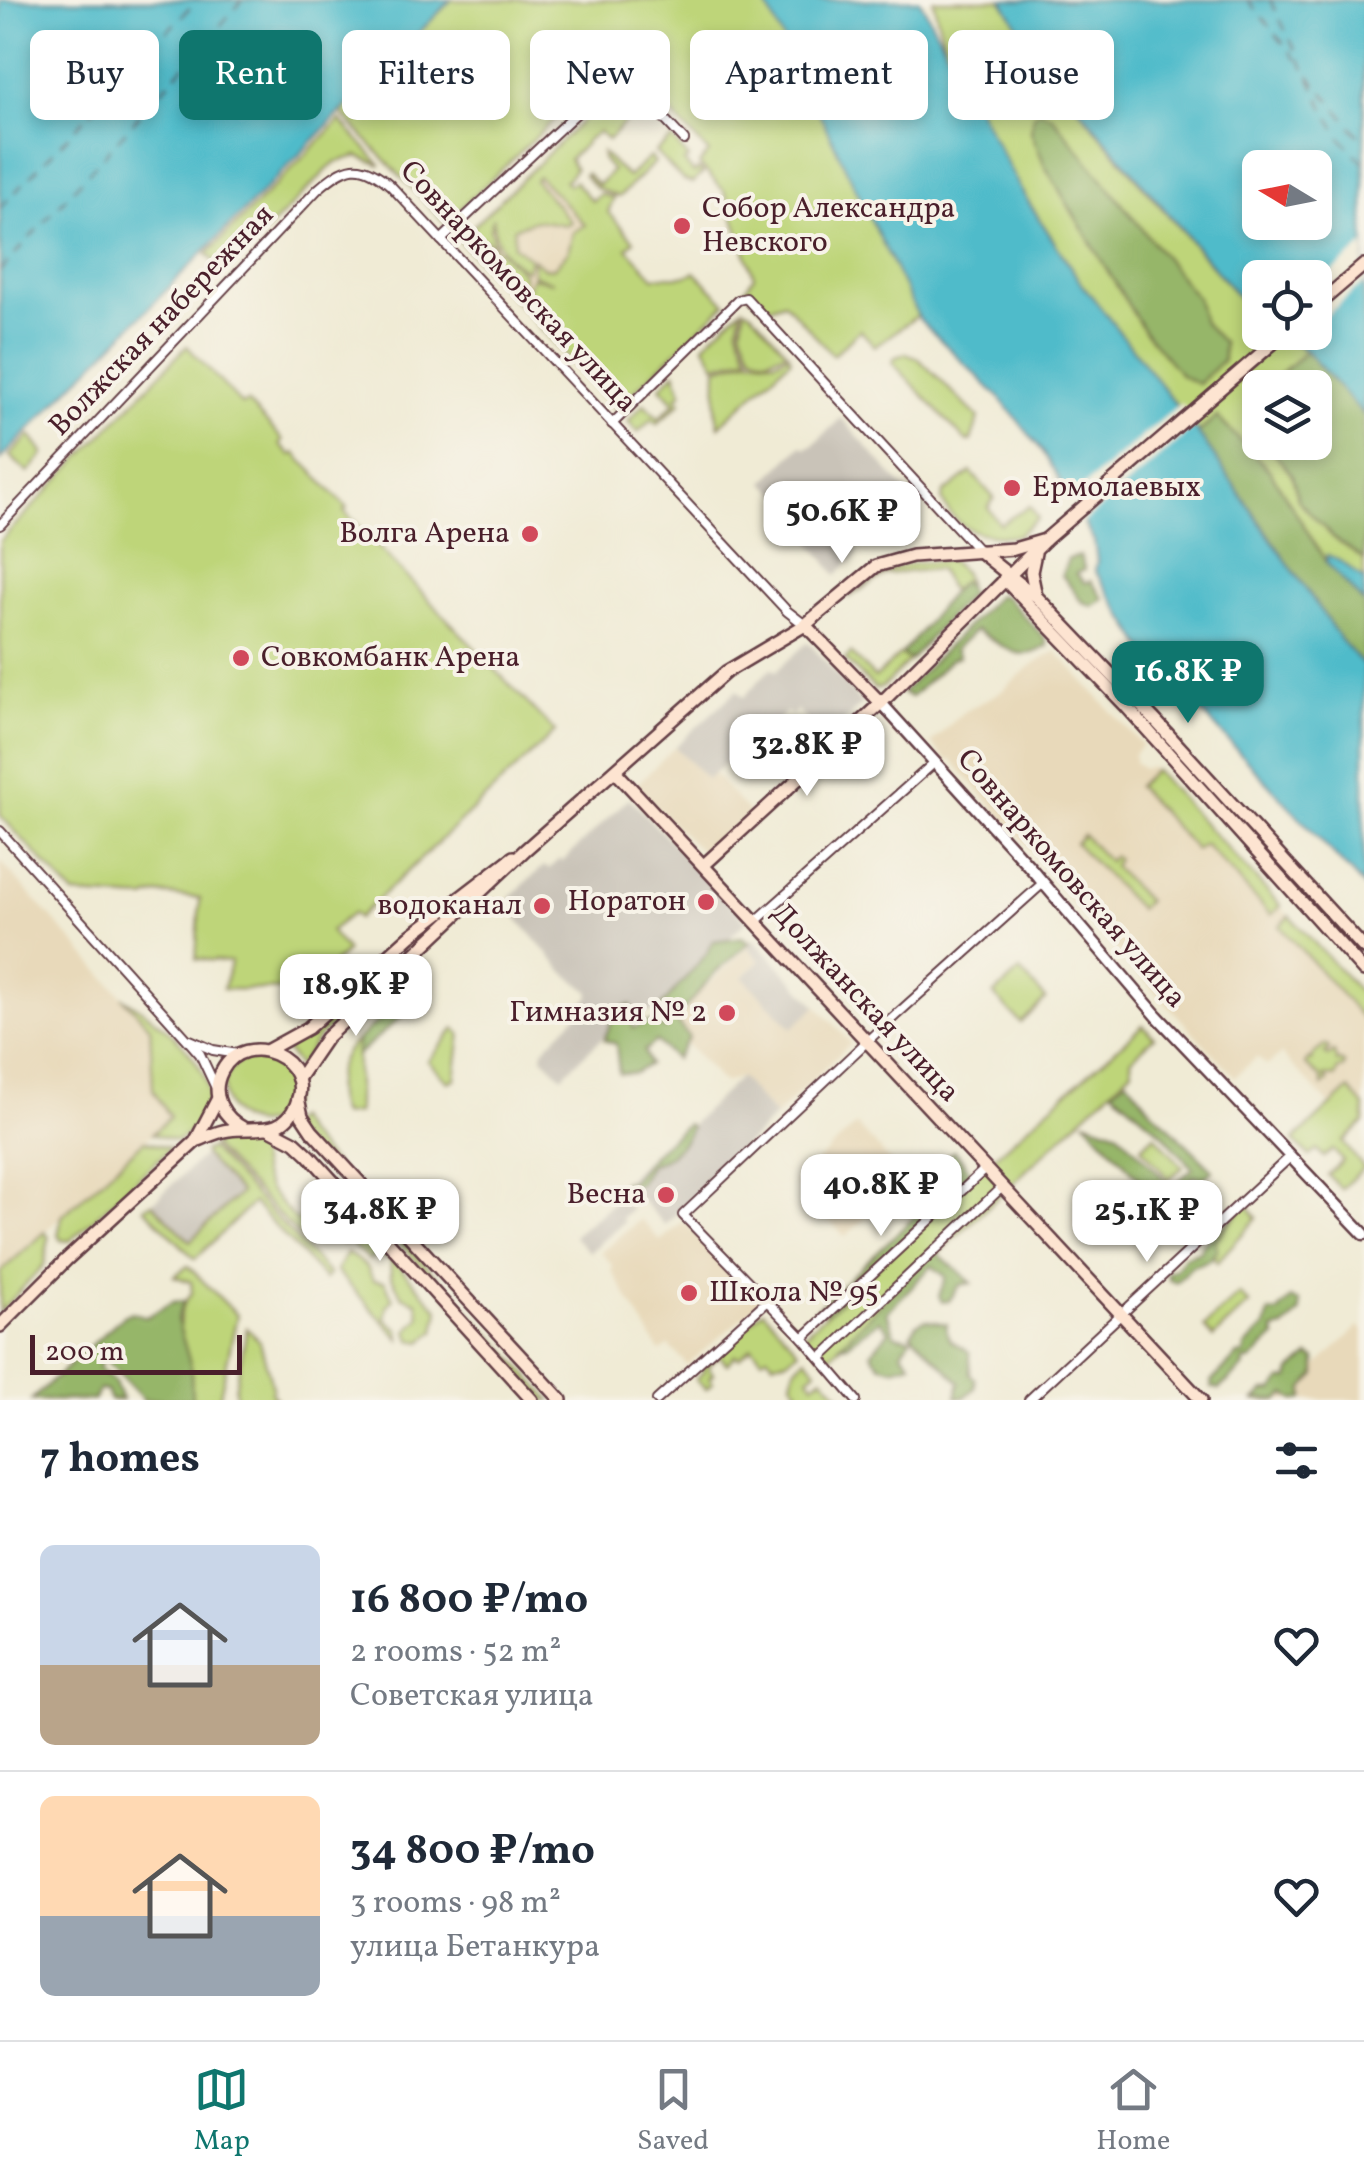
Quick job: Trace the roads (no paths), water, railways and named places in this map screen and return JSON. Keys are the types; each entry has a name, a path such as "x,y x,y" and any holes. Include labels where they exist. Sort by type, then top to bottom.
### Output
{"main road":[{"path":"1332,293 1364,265"},
{"path":"704,865 882,703 1046,540 1265,350"},
{"path":"561,1400 312,1131 302,1116 298,1079 316,1048 525,850 726,672 805,625 876,566 895,558 1014,550 1046,540"},
{"path":"979,551 1125,705 1364,971"},
{"path":"1036,551 1032,572 1036,596"},
{"path":"1007,577 1036,596 1364,948"},
{"name":"Совнаркомовская улица","path":"805,625 882,703"},
{"name":"Должанская улица","path":"615,770 1201,1400"},
{"path":"196,1142 218,1095 222,1070 238,1054 268,1050 308,1028 498,866 525,850"},
{"path":"367,1001 386,972 385,959"},
{"path":"268,1050 286,1060 298,1079"},
{"path":"218,1095 233,1122 245,1129"},
{"path":"270,1129 288,1118 298,1098"},
{"path":"0,1326 196,1142 220,1132 270,1129 296,1142 309,1155 532,1400"}],"street":[{"path":"440,240 615,77 620,75 630,82 684,140"},
{"name":"Волжская набережная","path":"0,525 318,189 347,168 368,168"},
{"name":"Совнаркомовская улица","path":"368,168 390,184 787,611 805,625"},
{"path":"612,424 738,300 746,298 979,551"},
{"path":"955,552 956,528"},
{"name":"Совнаркомовская улица","path":"882,703 1157,1016 1364,1234"},
{"path":"756,922 936,761"},
{"path":"0,830 186,1038 208,1068 218,1095"},
{"path":"856,1400 803,1338 684,1215 866,1042 1042,884"},
{"path":"186,1038 213,1050 238,1054"},
{"path":"1030,1400 1291,1156"},
{"path":"803,1338 986,1169"},
{"path":"821,1358 1002,1187"},
{"path":"657,1400 767,1300"}],"water":[{"path":"0,0 451,0 422,30 342,30 342,111 0,460"},
{"path":"764,0 920,0 948,53 948,120 984,120 1022,192 1079,280 1198,433 1341,640 1364,666 1364,887 1147,653 1095,571 1094,541 1044,453 1000,398 920,320 822,120 928,120 928,30 779,30"},
{"path":"1002,0 1364,0 1364,415 1332,380 1332,370 1323,370 1305,350 1332,350 1332,260 1242,260 1242,301 1089,120 1114,120 1114,30 1021,30"},
{"path":"1327,555 1364,580 1364,603 1326,562"}],"place":[{"name":"Собор Александра Невского","path":"682,226"},
{"name":"Ермолаевых","path":"1012,488"},
{"name":"Волга Арена","path":"530,534"},
{"name":"Совкомбанк Арена","path":"241,658"},
{"name":"Норатон","path":"706,902"},
{"name":"водоканал","path":"542,906"},
{"name":"Гимназия № 2","path":"727,1013"},
{"name":"Весна","path":"666,1195"},
{"name":"Школа № 95","path":"689,1293"}]}
